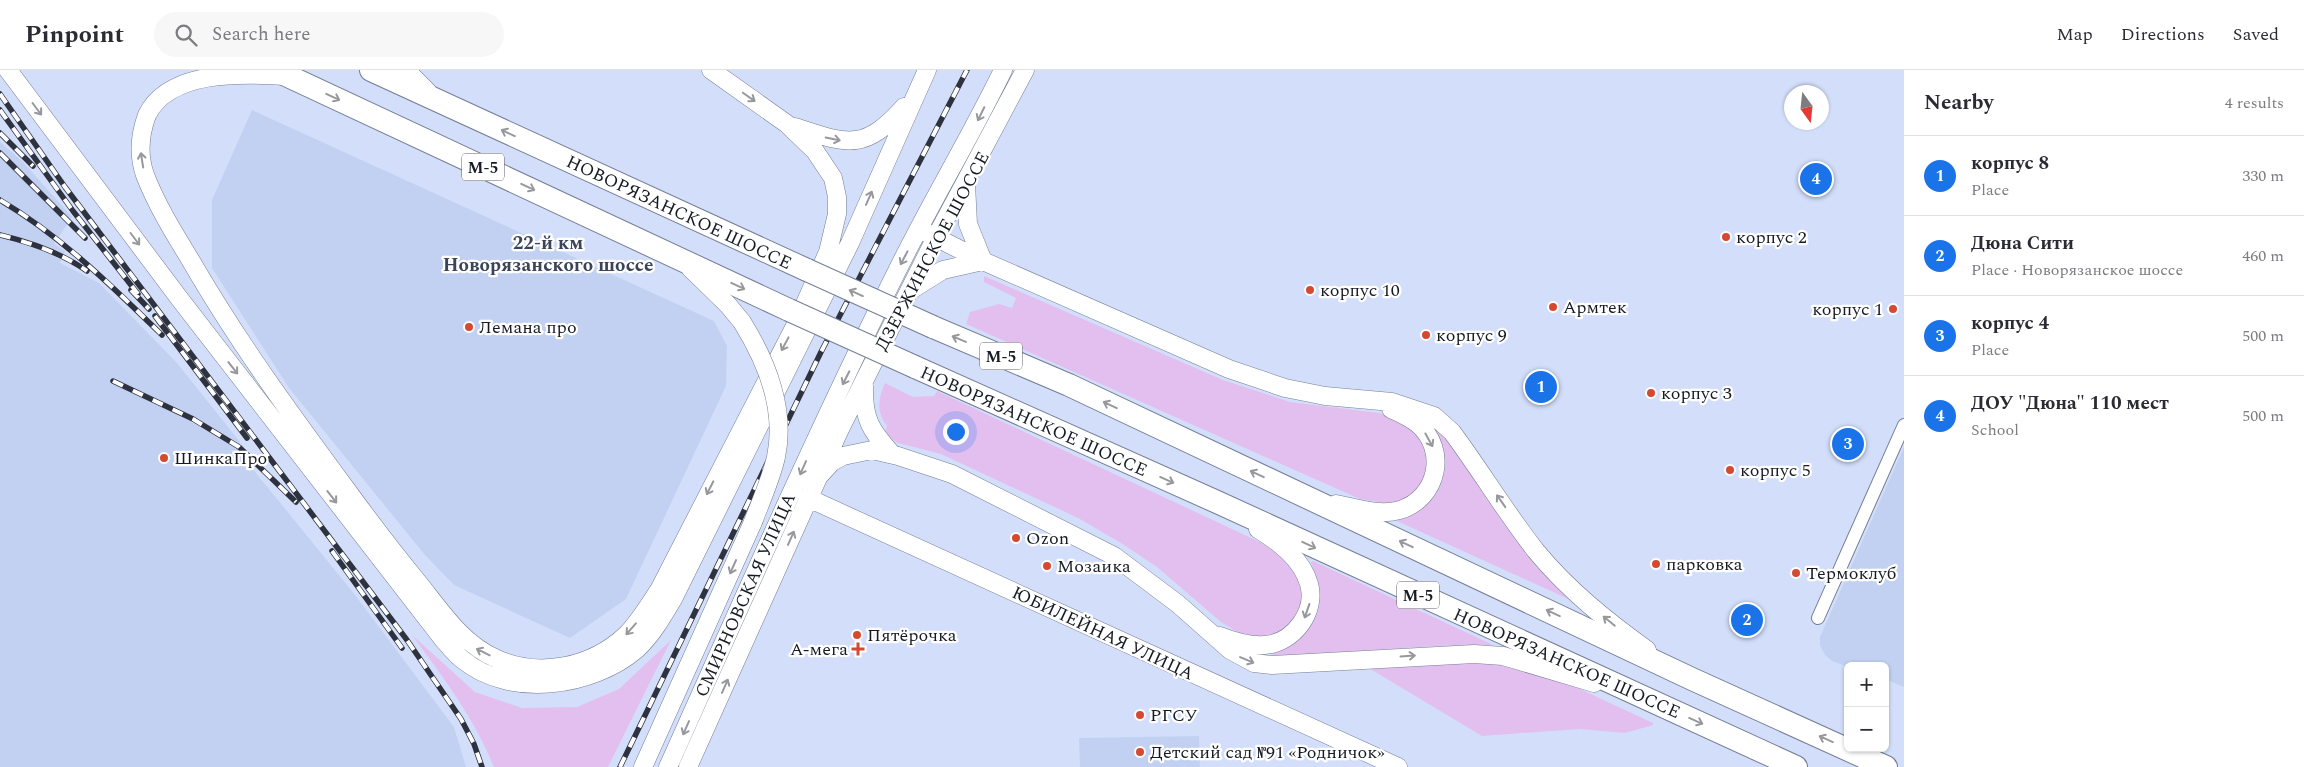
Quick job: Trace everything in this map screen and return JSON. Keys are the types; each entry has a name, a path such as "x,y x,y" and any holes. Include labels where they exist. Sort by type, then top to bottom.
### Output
{"highway":[{"name":"НОВОРЯЗАНСКОЕ ШОССЕ","path":"371,70 933,327 1069,385 1692,679 1886,767"},
{"name":"НОВОРЯЗАНСКОЕ ШОССЕ","path":"282,73 789,310 1217,502 1619,688 1796,767"}],"main road":[{"path":"8,70 179,298 442,638 464,661 491,676 544,685 580,679 596,674 616,664 638,648 656,627 674,600 850,243 914,95 927,70"},
{"name":"М-5","path":"406,70 435,100"},
{"path":"711,70 787,124 829,139 857,140 870,137 882,129 914,95"},
{"name":"ДЗЕРЖИНСКОЕ ШОССЕ","path":"823,424 919,229 1003,70"},
{"name":"ДЗЕРЖИНСКОЕ ШОССЕ","path":"839,431 936,237 966,184 1025,70"},
{"name":"М-5","path":"282,73 215,72 197,74 179,81 156,100 148,113 142,131 140,146 144,172 158,205 221,313 278,397 383,539 454,627 475,648 498,660 520,666 543,668 572,665 587,660 607,650 626,635 643,615 659,590 795,326 828,252 837,214 837,198 833,178 815,151 787,124"},
{"path":"909,292 943,270 983,261 968,224 966,184"},
{"path":"919,229 936,237"},
{"name":"М-5","path":"936,237 983,261 1229,369 1285,388 1325,396 1392,402 1434,416 1452,432 1536,550 1562,578 1614,626 1692,679"},
{"name":"М-5","path":"644,767 760,504 776,457 778,439 778,418 769,375 757,349 742,322 728,305 678,257"},
{"path":"865,382 864,399 868,423 892,454"},
{"name":"М-5","path":"1301,495 1358,509 1381,512 1399,510 1413,504 1424,496 1432,485 1436,474 1434,450 1429,438 1418,424 1398,412 1360,398"},
{"name":"СМИРНОВСКАЯ УЛИЦА","path":"668,767 823,424"},
{"name":"СМИРНОВСКАЯ УЛИЦА","path":"688,767 839,431"},
{"name":"М-5","path":"820,475 832,462 843,456 857,451 872,450 892,454 952,474 1091,544 1146,579 1230,650 1254,663 1272,665 1474,654 1503,656 1619,688"},
{"name":"ЮБИЛЕЙНАЯ УЛИЦА","path":"808,498 1398,767"},
{"name":"М-5","path":"1208,631 1252,646 1268,645 1280,641 1299,626 1306,616 1311,596 1310,585 1305,572 1287,550 1217,502"}],"street":[{"path":"1818,618 1904,425"}],"shaded area":[{"path":"252,110 714,321 727,346 726,386 626,599 570,638 454,585 425,555 289,388 212,268 212,200"},
{"path":"0,142 23,162 72,217 54,244 65,251 60,263 99,283 177,363 240,442 238,451 352,591 454,727 466,767 0,767"},
{"path":"984,276 1223,380 1290,402 1379,413 1397,418 1416,431 1428,449 1427,478 1410,499 1390,504 1360,499 966,324 970,312 999,304 1012,308 1016,298 984,282"},
{"path":"885,383 913,397 934,396 937,391 1277,550 1297,570 1305,599 1293,625 1267,638 1245,637 1221,622 1157,567 1078,518 941,454 898,443 884,434 887,426 883,421 879,405"},
{"path":"1428,422 1445,434 1573,601 1397,521 1397,519 1425,506 1434,497 1444,476 1445,465 1440,443"},
{"path":"1904,447 1904,687 1889,681 1889,662 1844,662 1844,666 1832,661 1825,655 1820,645 1820,637"},
{"path":"1313,561 1491,645 1436,646 1274,657 1273,653 1293,644 1301,637 1314,620 1320,600 1318,585 1311,562"},
{"path":"412,635 475,692 522,708 577,707 619,689 671,640 608,767 494,767 467,715"},
{"path":"1439,660 1504,663 1565,682 1653,723 1653,725 1625,733 1580,729 1482,736 1367,667"},
{"name":"Детский сад №91 «Родничок»","path":"1199,736 1200,767 1080,767 1079,738"}],"railway":[{"path":"620,767 821,352 967,70"},
{"path":"0,94 65,187 407,640 461,719 474,744 482,767"},
{"path":"0,110 73,211 138,294"},
{"path":"0,133 33,166"},
{"path":"0,153 85,238"},
{"path":"0,200 44,229 65,246 105,280 162,335"},
{"path":"0,235 45,249 87,271"},
{"path":"131,290 149,309"},
{"path":"155,316 247,438"},
{"path":"113,381 193,419 239,447 296,502"},
{"path":"332,551 402,648"}],"place":[{"name":"ДОУ \"Дюна\" 110 мест","path":"1816,179"},
{"name":"корпус 2","path":"1726,237"},
{"name":"корпус 10","path":"1310,290"},
{"name":"Армтек","path":"1553,307"},
{"name":"корпус 1","path":"1893,309"},
{"name":"Лемана про","path":"469,327"},
{"name":"корпус 9","path":"1426,335"},
{"name":"корпус 8","path":"1541,387"},
{"name":"корпус 3","path":"1651,393"},
{"name":"корпус 4","path":"1848,444"},
{"name":"ШинкаПро","path":"164,458"},
{"name":"корпус 5","path":"1730,470"},
{"name":"Ozon","path":"1016,538"},
{"name":"парковка","path":"1656,564"},
{"name":"Мозаика","path":"1047,566"},
{"name":"Термоклуб","path":"1796,573"},
{"name":"Дюна Сити","path":"1747,620"},
{"name":"Пятёрочка","path":"857,635"},
{"name":"А-мега","path":"858,649"},
{"name":"РГСУ","path":"1140,715"},
{"name":"Детский сад №91 «Родничок»","path":"1140,752"}],"district":[{"name":"22-й км Новорязанского шоссе","path":"548,253"}]}
